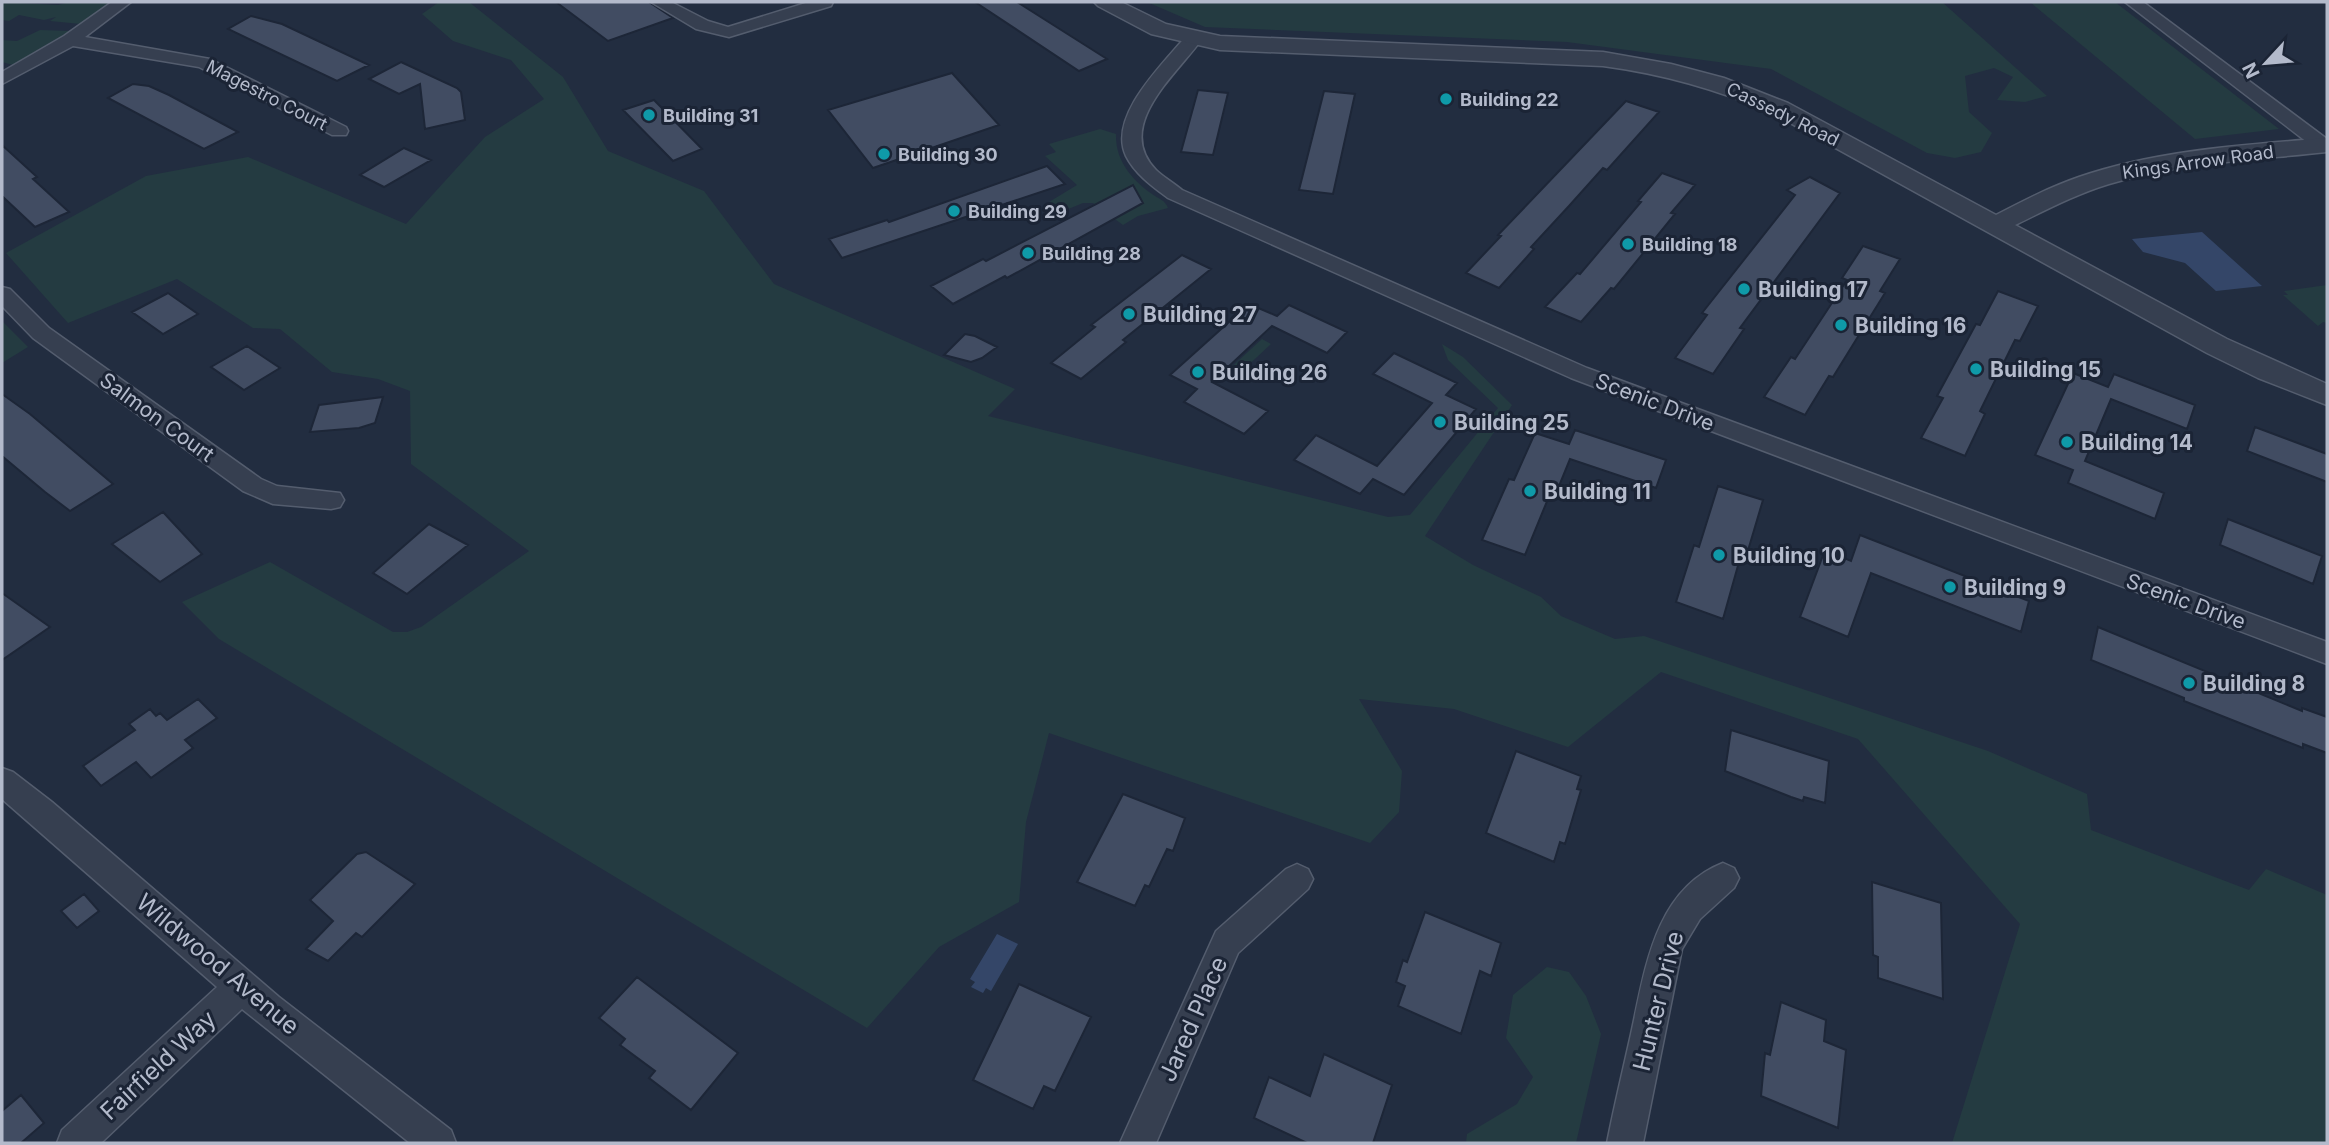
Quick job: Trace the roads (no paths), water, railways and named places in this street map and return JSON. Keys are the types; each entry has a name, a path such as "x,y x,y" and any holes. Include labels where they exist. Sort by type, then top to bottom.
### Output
{"street":[{"path":"2,79 70,40 123,2"},
{"path":"659,2 702,25 729,32 825,2"},
{"name":"Cassedy Road","path":"1105,2 1150,25 1193,39 1251,46 1603,60 1682,73 1726,86 1780,108 2229,353 2327,395"},
{"path":"2133,2 2325,145"},
{"name":"Scenic Drive","path":"1193,39 1138,110 1130,131 1132,149 1141,166 1175,194 1579,373 2327,653"},
{"name":"Magestro Court","path":"70,40 204,63 339,131"},
{"name":"Kings Arrow Road","path":"1996,225 2068,190 2114,175 2173,163 2325,145"},
{"name":"Salmon Court","path":"2,294 41,333 252,485 283,496 331,500"},
{"name":"Wildwood Avenue","path":"2,781 241,987 438,1143"},
{"name":"Hunter Drive","path":"1625,1143 1666,949 1675,925 1689,905 1723,878"},
{"name":"Jared Place","path":"1138,1143 1227,942 1297,879"},
{"name":"Fairfield Way","path":"75,1143 241,987"}],"water":[{"path":"2202,232 2262,286 2216,291 2185,263 2143,252 2132,239"},
{"path":"997,934 1018,944 991,991 986,988 983,993 971,987 975,982 970,979"}],"place":[{"name":"Building 22","path":"1446,99"},
{"name":"Building 31","path":"649,115"},
{"name":"Building 30","path":"884,154"},
{"name":"Building 29","path":"954,211"},
{"name":"Building 18","path":"1628,244"},
{"name":"Building 28","path":"1028,253"},
{"name":"Building 17","path":"1744,289"},
{"name":"Building 27","path":"1129,314"},
{"name":"Building 16","path":"1841,325"},
{"name":"Building 15","path":"1976,369"},
{"name":"Building 26","path":"1198,372"},
{"name":"Building 25","path":"1440,422"},
{"name":"Building 14","path":"2067,442"},
{"name":"Building 11","path":"1530,491"},
{"name":"Building 10","path":"1719,555"},
{"name":"Building 9","path":"1950,587"},
{"name":"Building 8","path":"2189,683"}]}
